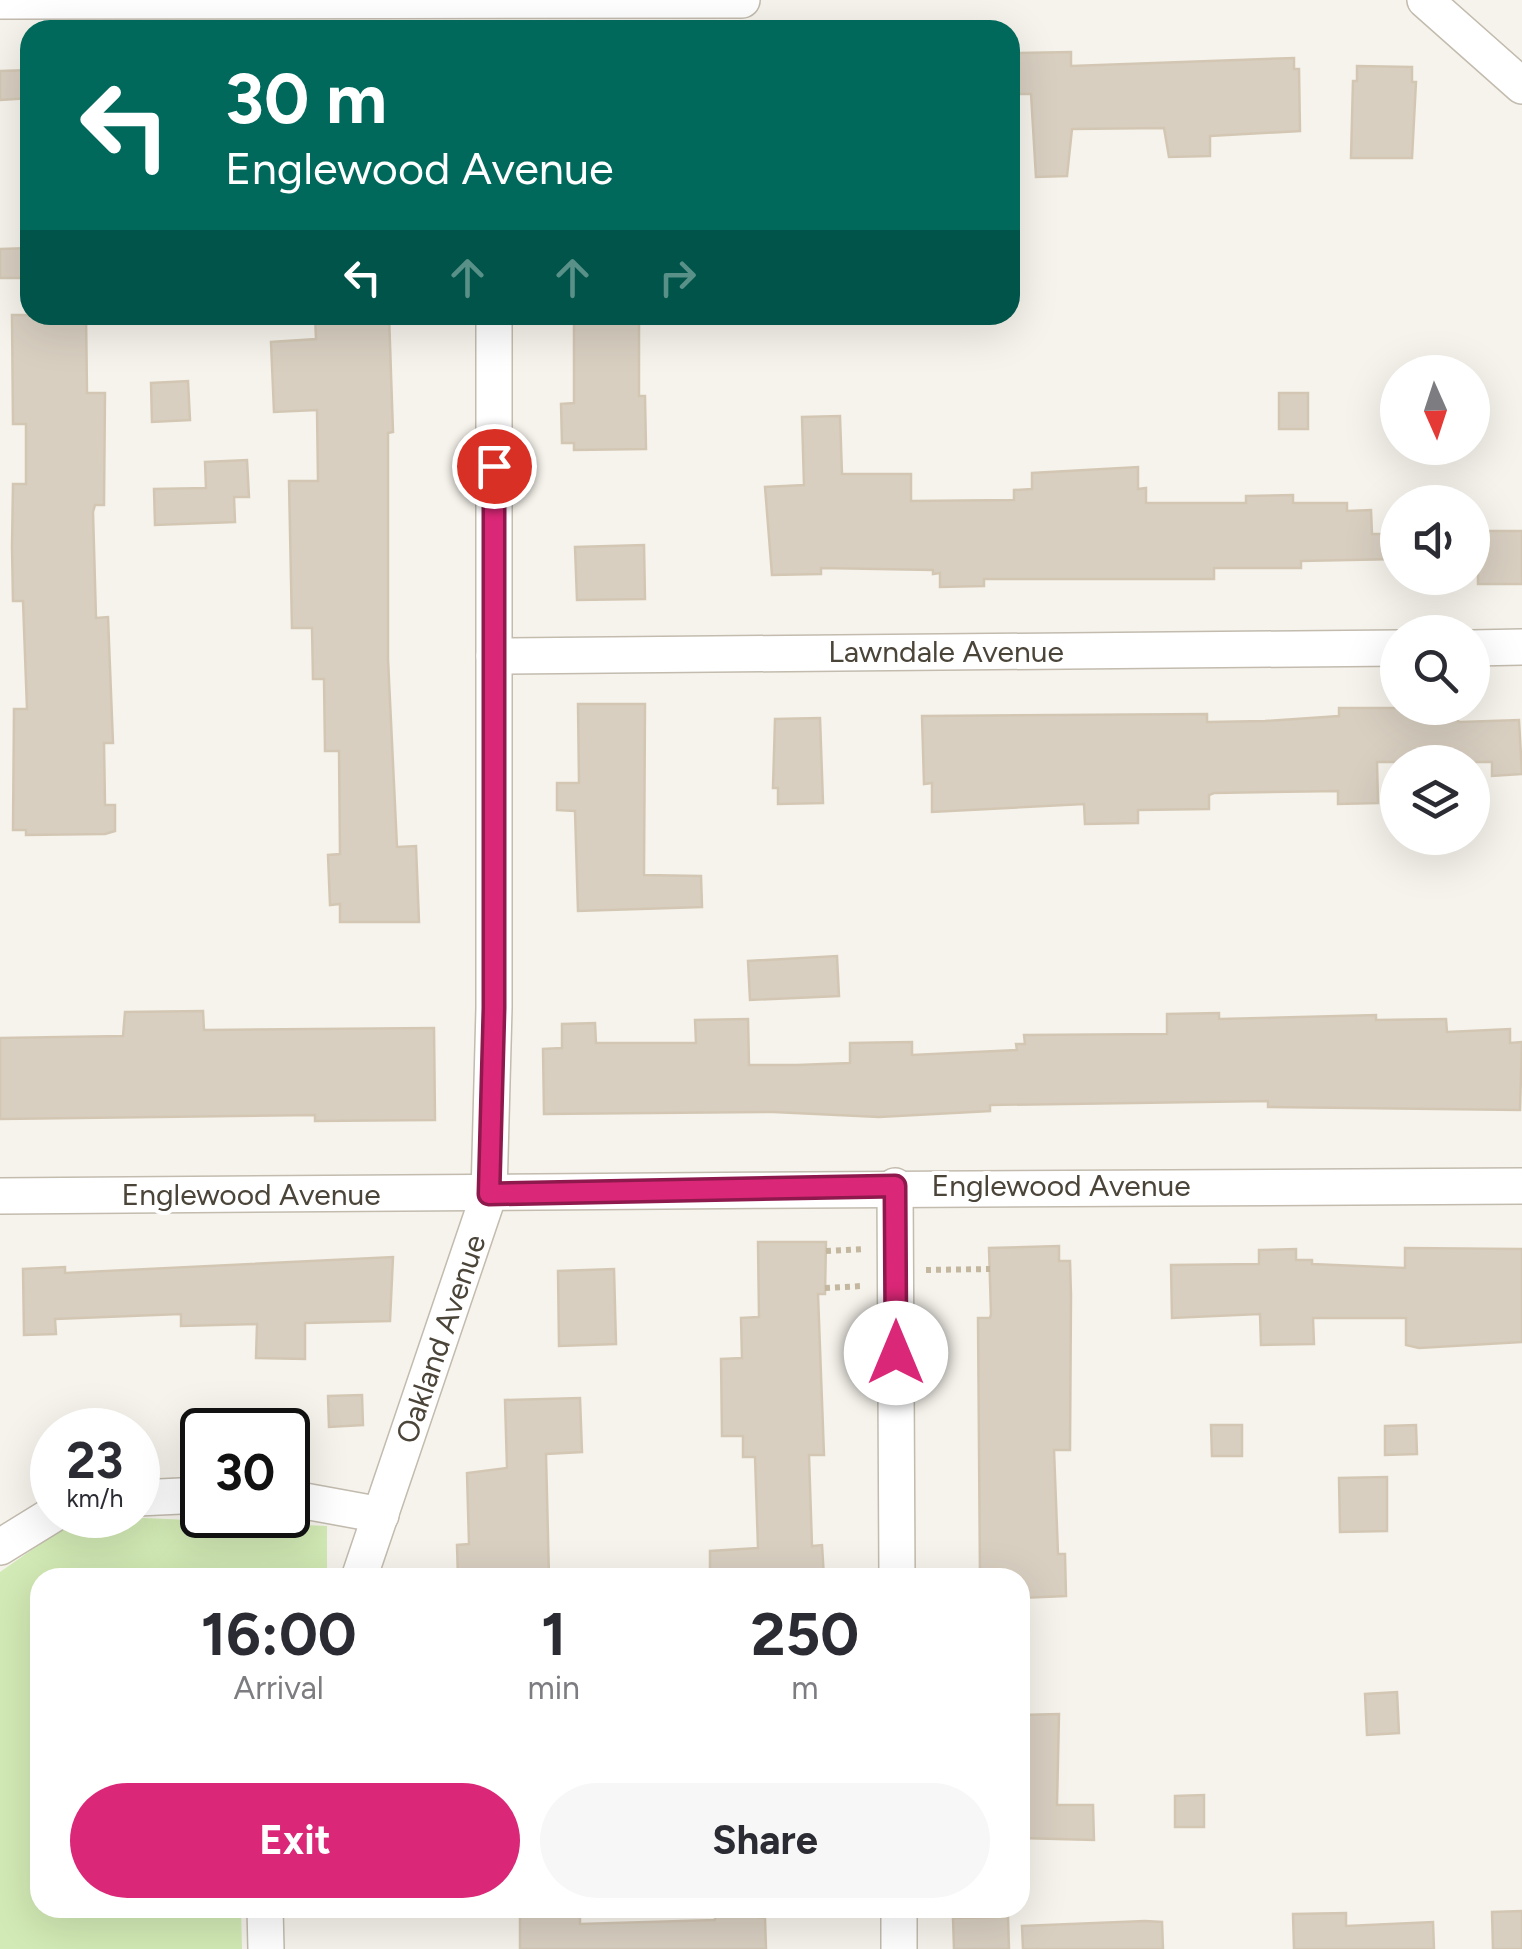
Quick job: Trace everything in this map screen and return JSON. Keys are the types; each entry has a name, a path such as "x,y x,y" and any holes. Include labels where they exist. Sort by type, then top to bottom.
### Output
{"street":[{"path":"0,2 489,11 742,0"},
{"path":"1425,0 1522,86"},
{"name":"Oakland Avenue","path":"362,1568 489,1194 494,325"},
{"path":"1490,648 1522,647"},
{"name":"Lawndale Avenue","path":"494,656 1380,648"},
{"path":"895,1186 897,1568"},
{"name":"Englewood Avenue","path":"0,1196 489,1194 895,1186 1522,1186"},
{"path":"310,1502 380,1515"},
{"path":"0,1547 30,1528"},
{"path":"265,1918 266,1949"},
{"path":"899,1918 899,1949"}],"path":[{"path":"826,1250 872,1248"},
{"path":"920,1270 990,1269"},
{"path":"825,1288 873,1285"}],"green space":[{"path":"160,1519 180,1520 180,1538 310,1538 310,1525 327,1526 327,1568 30,1568 30,1918 241,1918 242,1949 0,1949 0,1572 49,1538 160,1538"}],"building":[{"path":"1071,52 1071,66 1294,58 1294,69 1299,69 1300,131 1210,136 1210,156 1169,157 1164,128 1072,129 1067,176 1036,177 1031,94 1020,94 1020,53"},
{"path":"1357,66 1412,67 1412,82 1416,82 1412,158 1351,158 1353,81 1357,81"},
{"path":"20,70 20,99 0,100 0,71"},
{"path":"20,248 20,278 0,278 0,249"},
{"path":"12,315 20,315 20,325 86,325 87,393 105,393 104,505 95,505 93,512 96,618 108,617 113,743 104,743 105,805 115,805 115,831 105,834 26,835 26,830 13,830 14,709 27,709 23,601 13,601 12,547 13,484 26,484 26,424 13,424"},
{"path":"315,325 389,325 393,432 388,433 388,659 397,847 416,846 419,922 340,922 340,904 330,905 328,855 340,854 339,751 325,751 324,679 313,679 312,628 292,628 289,481 318,481 317,410 274,412 271,342 316,339"},
{"path":"574,325 639,325 639,396 645,396 646,449 574,450 574,443 562,443 561,404 574,403"},
{"path":"188,381 190,420 152,422 151,383"},
{"path":"1279,393 1308,393 1308,429 1279,429"},
{"path":"840,416 842,474 911,474 911,501 1014,500 1014,490 1032,489 1032,473 1138,467 1138,489 1146,488 1146,503 1246,503 1246,496 1293,495 1293,503 1347,503 1347,511 1371,510 1372,534 1380,534 1380,559 1301,561 1301,568 1214,568 1214,579 984,579 984,586 940,587 940,573 933,574 933,570 821,568 821,574 772,575 765,487 804,485 802,417"},
{"path":"247,460 249,497 234,497 235,522 155,525 154,489 206,488 205,462"},
{"path":"1490,531 1522,531 1522,584 1490,584"},
{"path":"644,545 645,599 577,600 575,547"},
{"path":"578,704 645,704 644,875 701,876 702,907 578,911 575,811 557,810 557,783 579,783"},
{"path":"1339,708 1380,708 1380,725 1490,725 1490,721 1519,720 1522,774 1492,776 1490,745 1380,745 1378,803 1338,804 1338,791 1214,793 1209,795 1209,809 1138,810 1138,823 1085,824 1084,804 932,812 932,783 924,784 922,716 1207,714 1207,722 1339,716"},
{"path":"820,718 823,803 778,804 778,788 773,788 775,719"},
{"path":"837,956 839,996 750,1000 748,961"},
{"path":"203,1011 204,1030 434,1028 435,1120 315,1121 315,1115 0,1119 0,1038 123,1036 125,1012"},
{"path":"1219,1013 1219,1019 1376,1015 1376,1020 1446,1019 1447,1032 1510,1029 1510,1043 1522,1042 1520,1110 1268,1107 1268,1101 990,1105 990,1111 879,1117 773,1112 544,1114 543,1049 562,1048 562,1024 595,1023 596,1043 696,1043 695,1020 748,1019 749,1065 797,1065 850,1063 850,1043 912,1042 912,1055 1017,1050 1016,1044 1025,1044 1024,1035 1167,1034 1167,1014"},
{"path":"758,1242 826,1242 825,1294 818,1294 824,1455 809,1455 812,1546 822,1545 823,1568 710,1568 710,1551 758,1548 755,1457 743,1457 743,1436 722,1436 721,1359 742,1358 741,1318 759,1317"},
{"path":"1059,1246 1059,1261 1070,1261 1070,1450 1054,1450 1058,1554 1065,1554 1066,1596 1030,1598 1030,1568 980,1568 978,1318 990,1318 991,1314 989,1248"},
{"path":"1405,1248 1522,1249 1522,1342 1419,1348 1406,1345 1406,1318 1313,1318 1314,1344 1261,1345 1260,1314 1172,1318 1171,1265 1259,1264 1259,1250 1296,1249 1296,1260 1312,1260 1312,1264 1405,1268"},
{"path":"393,1257 390,1321 305,1323 305,1359 256,1358 257,1324 181,1326 181,1314 55,1319 56,1334 24,1335 23,1269 65,1267 65,1273"},
{"path":"614,1269 616,1344 559,1346 558,1271"},
{"path":"362,1395 363,1425 329,1427 328,1396"},
{"path":"580,1398 582,1452 546,1454 549,1568 458,1568 457,1545 469,1544 467,1473 507,1468 505,1400"},
{"path":"1211,1425 1242,1425 1242,1456 1212,1456"},
{"path":"1416,1425 1417,1454 1385,1455 1385,1426"},
{"path":"1387,1477 1387,1531 1340,1532 1339,1478"},
{"path":"1397,1692 1399,1733 1367,1735 1365,1694"},
{"path":"1059,1714 1057,1805 1093,1805 1094,1840 1030,1838 1030,1715"},
{"path":"1204,1795 1204,1827 1175,1827 1175,1796"},
{"path":"1522,1911 1522,1949 1493,1949 1492,1912"},
{"path":"1346,1913 1346,1926 1433,1922 1434,1949 1294,1949 1293,1914"},
{"path":"520,1918 580,1918 580,1924 765,1918 766,1949 520,1949"},
{"path":"953,1918 1008,1918 1009,1949 954,1949"},
{"path":"1162,1922 1163,1949 1023,1949 1022,1926"}],"route":[{"path":"494,466 494,1008 489,1194 895,1186 896,1353"}]}
